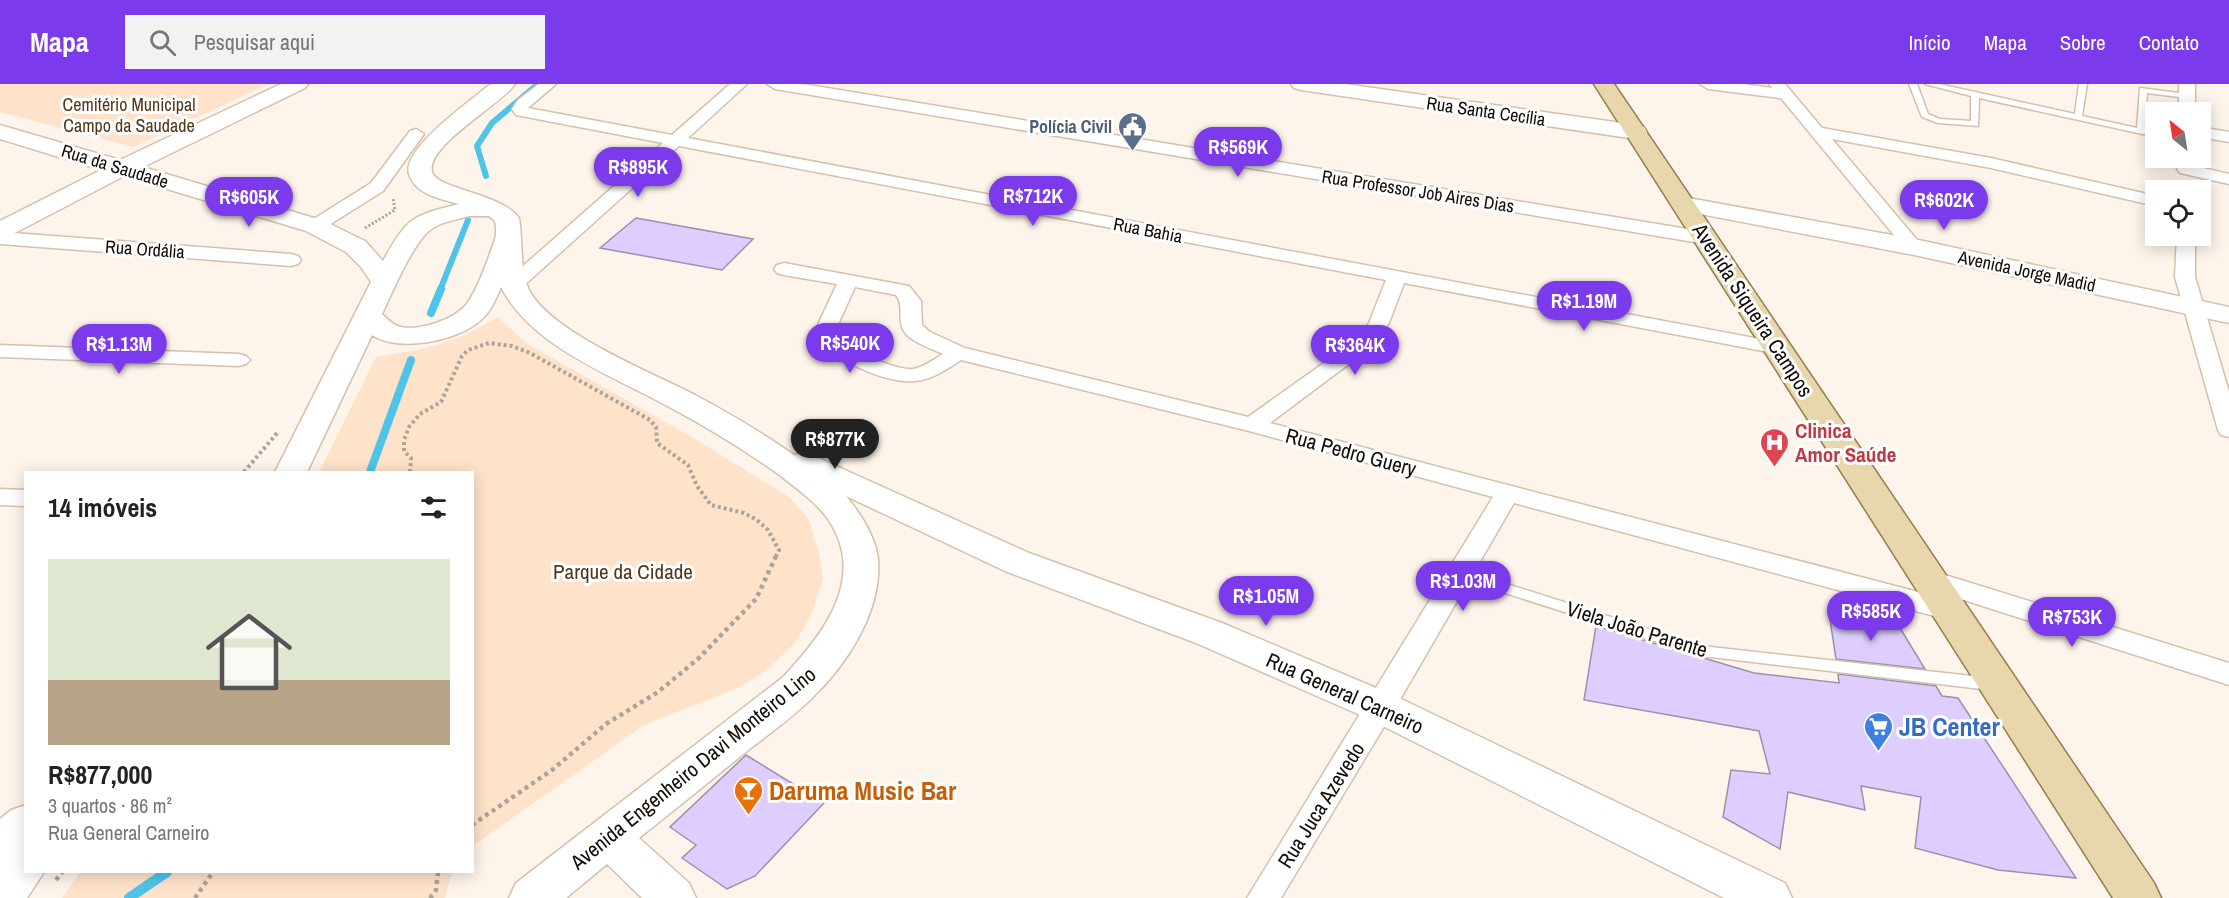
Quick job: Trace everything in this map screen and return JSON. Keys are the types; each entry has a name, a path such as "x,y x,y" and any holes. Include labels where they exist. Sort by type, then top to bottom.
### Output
{"main road":[{"path":"0,231 122,168 297,84"},
{"name":"Rua Santa Cecília","path":"1301,84 1636,132"},
{"name":"Avenida Siqueira Campos","path":"1604,84 2138,898"},
{"path":"504,225 484,203 437,189 429,184 419,171 426,154 448,130 513,97"},
{"name":"Rua da Saudade","path":"0,132 315,226 357,247 371,260 384,282"},
{"name":"Avenida Jorge Madid","path":"1683,204 1914,247 2229,315"},
{"path":"292,471 384,282 408,239 420,225 448,213 468,208 504,225"},
{"path":"369,316 383,329 393,334 408,336 452,326 465,320 480,304 504,225"},
{"name":"Avenida Engenheiro Davi Monteiro Lino","path":"504,225 513,285 534,314 588,352 747,436 813,484 840,510 857,543 861,566 859,590 851,618 831,650 796,689 532,898"},
{"name":"Rua General Carneiro","path":"747,436 1017,562 1209,633 1381,707 1756,895"},
{"path":"0,845 24,825"},
{"path":"609,838 666,896"},
{"path":"1,898 24,866"}],"street":[{"path":"513,97 524,103 548,84"},
{"path":"513,285 739,84"},
{"name":"Rua Professor Job Aires Dias","path":"776,84 1706,238"},
{"path":"1708,84 1781,89 1914,247"},
{"name":"Rua Bahia","path":"513,97 526,114 676,140 1396,278 1779,348"},
{"path":"1819,132 1991,163 2145,198"},
{"path":"315,226 377,187 416,134"},
{"path":"2211,134 2229,137"},
{"path":"2199,168 2229,179"},
{"name":"Rua Ordália","path":"0,238 291,260"},
{"path":"2186,246 2185,277 2229,430"},
{"name":"Rua Pedro Guery","path":"784,269 902,290 911,301 912,327 923,336 958,353 1252,425 1949,610"},
{"path":"1252,425 1366,342 1379,323 1396,278"},
{"path":"849,279 826,329 829,339 841,349 896,375 915,376 932,370 958,353"},
{"path":"0,351 239,360"},
{"name":"Rua Juca Azevedo","path":"1263,898 1381,707 1507,494"},
{"path":"0,497 24,498"},
{"path":"1929,579 2229,674"}],"lane":[{"path":"1913,84 1925,115 1938,121 1975,124 1975,94"},
{"path":"1929,84 2145,133"},
{"path":"2078,118 2083,84"},
{"path":"2141,132 2143,90 2187,98"},
{"name":"Viela João Parente","path":"1460,574 1702,651 1998,684"}],"path":[{"path":"410,471 411,458 404,451 404,440 409,427 420,414 441,402 462,356 476,346 489,343 512,346 530,353 650,420 656,427 654,438 658,446 684,460 709,503 715,508 738,511 755,519 767,528 779,549 756,599 699,658 658,692 606,724 552,770 474,824"},
{"path":"195,898 212,873"},
{"path":"430,898 436,890 438,873"}],"green space":[{"name":"Cemitério Municipal Campo da Saudade","path":"0,84 269,84 133,147 0,112"},
{"name":"Parque da Cidade","path":"498,317 526,343 695,439 789,497 809,519 820,558 823,579 811,616 794,644 764,672 740,687 644,725 474,845 474,471 319,471 376,357 453,340"},
{"path":"79,873 452,873 445,898 62,898"}],"building":[{"path":"636,218 753,239 722,270 600,248"},
{"path":"1829,613 1864,618 1900,628 1925,669 1836,659"},
{"name":"JB Center","path":"1596,626 1754,673 1839,683 1838,674 1936,686 1942,696 1958,698 2076,878 1998,870 1915,848 1921,797 1861,786 1865,810 1788,792 1780,849 1723,817 1731,770 1770,774 1759,731 1584,700"},
{"name":"Daruma Music Bar","path":"746,755 824,803 755,876 727,889 682,858 696,845 670,827"}],"waterway":[{"path":"486,176 477,146 492,123 538,84"},
{"path":"440,290 468,220"},
{"path":"431,313 441,289"},
{"path":"370,471 411,360"},
{"path":"129,898 166,873"}],"place":[{"name":"Polícia Civil","path":"1133,152"},
{"name":"Clinica Amor Saúde","path":"1774,468"},
{"name":"JB Center","path":"1878,752"},
{"name":"Daruma Music Bar","path":"748,816"}]}
